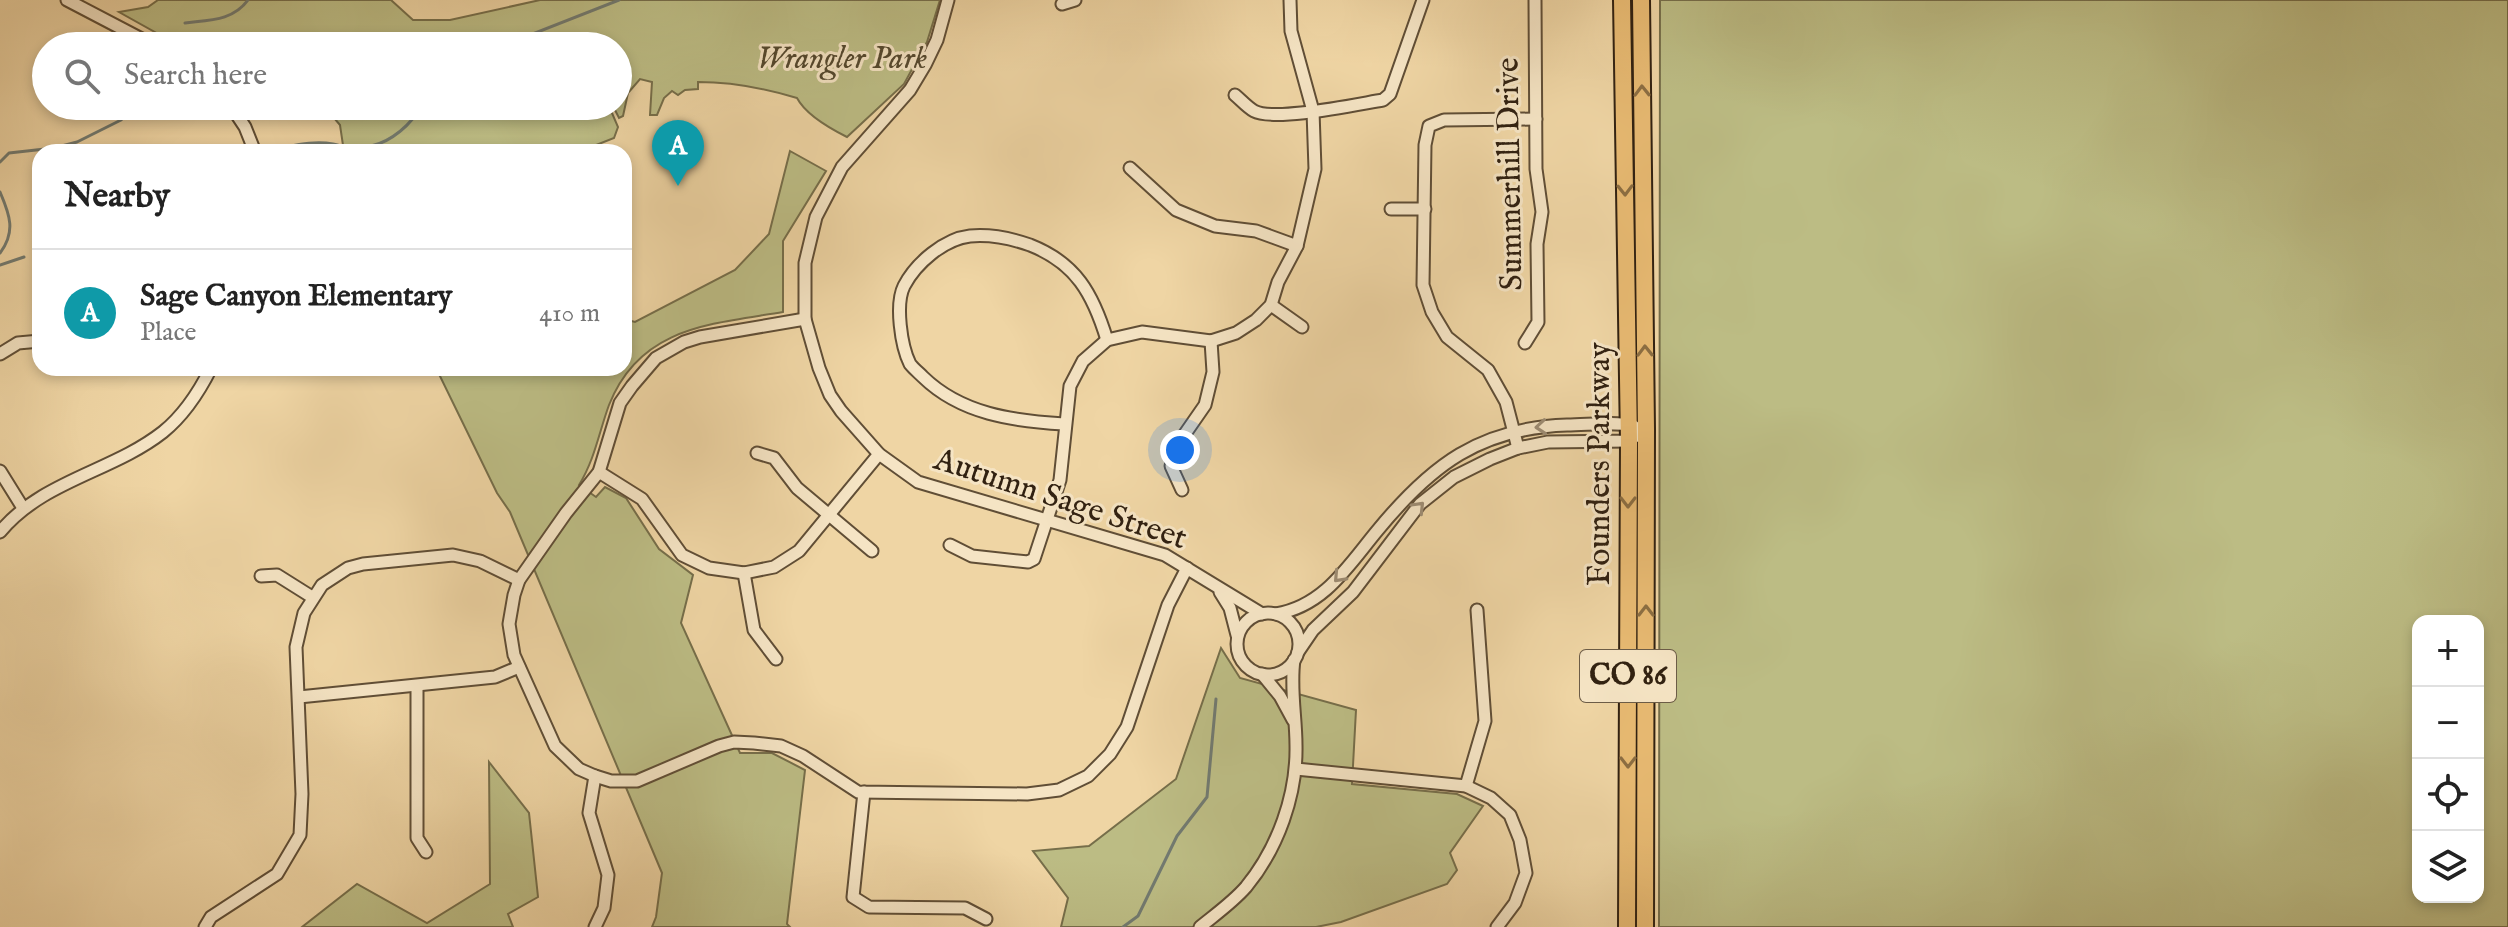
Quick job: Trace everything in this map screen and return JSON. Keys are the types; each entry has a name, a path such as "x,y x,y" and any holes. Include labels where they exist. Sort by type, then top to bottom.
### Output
{"highway":[{"name":"Founders Parkway","path":"1622,0 1628,433 1627,927"},
{"name":"Founders Parkway","path":"1641,0 1646,429 1645,927"}],"street":[{"path":"67,0 128,32"},
{"name":"Autumn Sage Street","path":"948,0 937,40 910,90 842,167 816,217 805,263 805,319 830,395 879,454 918,482 1165,555 1262,614"},
{"path":"1062,4 1075,0"},
{"path":"950,545 972,556 1028,562 1038,555 1060,480 1070,386 1083,361 1107,340 1142,332 1211,341 1236,333 1271,305 1278,282 1297,246 1315,169 1313,111 1291,31 1290,0"},
{"path":"1235,95 1256,112 1285,114 1383,100 1390,94 1423,0"},
{"name":"Summerhill Drive","path":"1525,343 1538,322 1537,244 1542,212 1536,169 1535,0"},
{"path":"1518,448 1506,402 1488,370 1447,337 1432,312 1423,285 1425,145 1429,126 1444,120 1536,119"},
{"path":"240,120 252,144"},
{"path":"1130,168 1176,210 1215,226 1256,231 1297,246"},
{"path":"1391,209 1425,209"},
{"path":"1064,424 1020,422 971,409 936,389 911,365 899,326 903,288 931,253 968,236 1006,236 1050,253 1079,279 1097,306 1107,340"},
{"path":"1271,305 1302,327"},
{"path":"805,319 700,337 656,358 620,403 599,472 519,580 509,624 514,655 555,746 579,769 611,781 637,781 719,746 754,743 781,746 803,756 858,792 1027,794 1059,790 1088,776 1110,754 1127,727 1168,605 1187,568"},
{"path":"1182,490 1171,466 1180,441 1205,405 1213,372 1211,341"},
{"path":"0,354 18,343 32,342"},
{"path":"0,532 23,508 46,492 123,456 163,431 183,412 206,376"},
{"path":"1238,636 1247,621 1262,614 1300,609 1320,596 1341,577 1415,487 1456,455 1497,435 1537,426 1628,433"},
{"path":"1262,674 1281,672 1313,630 1353,592 1420,504 1454,477 1518,448 1646,429"},
{"path":"757,453 774,458 797,488 872,551"},
{"path":"599,472 642,499 682,555 709,568 744,573 787,561 829,517 879,454"},
{"path":"0,471 23,508"},
{"path":"205,927 211,917 277,874 300,835 302,794 298,631 312,597 322,585 348,568 453,555 480,561 519,580"},
{"path":"744,573 754,630 776,659"},
{"path":"261,576 277,575 312,597"},
{"path":"1218,588 1230,608 1238,636 1239,656 1245,665 1262,674 1272,685 1296,724"},
{"path":"1466,786 1485,721 1477,610"},
{"path":"1200,927 1245,888 1266,859 1286,814 1296,769 1292,679 1298,636 1295,629 1276,614"},
{"path":"299,697 495,677 519,667"},
{"path":"417,686 417,838 426,852"},
{"path":"1296,769 1466,786 1491,798 1510,815 1520,840 1526,873 1515,903 1497,927"},
{"path":"595,776 589,813 608,875 604,908 595,927"},
{"path":"864,792 853,897 869,907 965,908 986,919"}],"green space":[{"name":"Wrangler Park","path":"158,0 391,0 413,20 450,20 540,0 940,0 927,42 904,84 847,137 812,115 797,98 724,83 698,82 698,89 685,90 678,95 672,91 664,98 657,115 650,115 652,82 640,79 632,88 632,32 155,32 119,12 148,7"},
{"path":"1660,0 2508,0 2508,927 1659,927"},
{"path":"336,120 615,120 618,127 614,138 599,144 343,144 340,125"},
{"path":"790,151 826,171 783,241 783,312 730,320 681,333 659,344 632,367 632,321 735,270 769,234"},
{"path":"440,376 625,376 609,405 593,455 579,485 596,497 605,487 626,498 659,549 693,575 681,623 740,753 772,753 805,770 787,924 790,927 652,927 662,873 510,512 497,493"},
{"path":"1221,648 1240,678 1356,710 1352,784 1457,794 1483,806 1450,853 1457,870 1447,884 1341,922 1316,927 1061,927 1068,898 1033,851 1089,846 1176,779"},
{"path":"489,762 529,813 538,897 508,914 513,927 302,927 357,884 427,923 490,884"}],"waterway":[{"path":"185,23 228,16 248,0"},
{"path":"538,32 619,0"},
{"path":"69,144 121,120"},
{"path":"377,144 386,141 411,120"},
{"path":"303,144 333,144"},
{"path":"0,162 9,153 32,150"},
{"path":"0,192 10,223 8,238 0,253"},
{"path":"0,265 24,257"},
{"path":"1123,927 1138,916 1177,836 1207,797 1216,699"}],"place":[{"name":"Sage Canyon Elementary","path":"678,186"}]}
